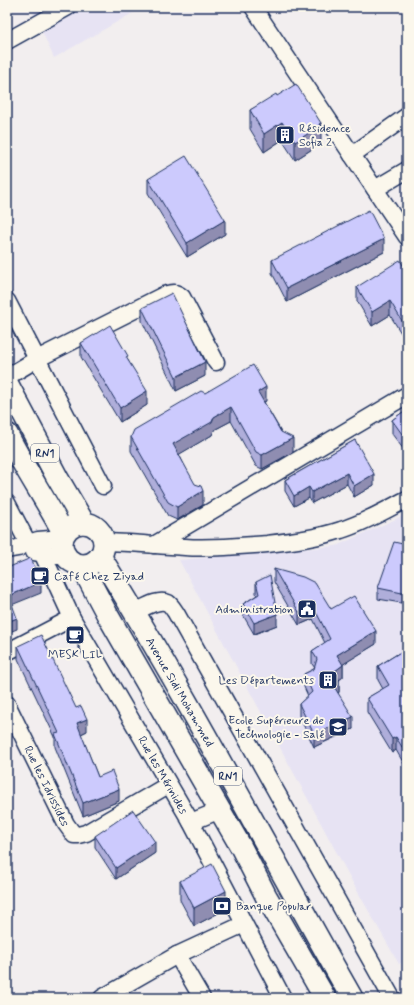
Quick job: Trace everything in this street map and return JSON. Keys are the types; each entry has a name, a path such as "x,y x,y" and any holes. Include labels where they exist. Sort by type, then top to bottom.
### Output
{"main road":[{"name":"RN1","path":"7,383 57,477 84,523 91,524 102,535 80,549"},
{"name":"Avenue Sidi Mohammed","path":"7,434 18,457 45,500 80,549 135,612 269,847 352,998"},
{"path":"80,549 71,527 79,523 84,523"},
{"name":"Avenue Sidi Mohammed","path":"80,549 107,614 220,810 266,896 325,998"}],"street":[{"path":"253,7 407,235"},
{"path":"7,41 59,9"},
{"path":"352,155 407,116"},
{"path":"375,189 407,170"},
{"path":"7,377 37,359 164,295 173,292 182,297 216,362"},
{"path":"7,301 103,486"},
{"path":"154,545 407,395"},
{"path":"18,547 42,553 126,542 185,547 232,547 296,541 342,530 369,519 407,499"},
{"path":"7,503 18,547"},
{"path":"18,547 38,540 80,549"},
{"name":"Rue les Mérinides","path":"42,553 72,618 168,785 191,822 283,998"},
{"path":"135,612 157,602 162,602 169,604 176,613 392,998"},
{"path":"7,652 72,618"},
{"name":"Rue les Idrissides","path":"7,704 12,724 66,824 74,835 86,833 168,785"},
{"path":"191,822 220,810"},
{"path":"110,996 177,955 244,924"},
{"path":"177,955 202,998"}],"shaded area":[{"path":"31,7 143,7 54,58"},
{"name":"Ecole Supérieure de Technologie - Salé","path":"407,514 407,960 399,964 359,894 179,560 336,546"}],"building":[{"path":"296,84 321,123 319,124 320,126 295,142 282,122 264,134 250,110"},
{"path":"186,156 225,220 187,243 148,179"},
{"path":"369,210 384,239 287,288 272,260"},
{"path":"400,260 407,272 407,329 390,301 372,312 357,287"},
{"path":"172,293 205,362 176,377 142,308"},
{"path":"110,325 128,356 126,357 147,391 120,408 81,343"},
{"path":"253,365 266,387 258,392 281,432 293,438 262,455 256,452 231,407 214,417 212,422 173,444 195,484 201,486 203,491 177,507 168,502 131,437 134,430 201,391 205,393"},
{"path":"407,409 407,441 392,420"},
{"path":"355,440 374,474 354,486 347,473 312,492 309,487 294,496 285,480"},
{"path":"394,542 407,545 407,594 378,588"},
{"path":"31,558 41,582 9,596 17,618 7,622 7,568"},
{"path":"274,569 303,577 315,583 331,609 354,596 376,631 337,655 343,665 335,671 339,680 333,685 353,717 314,734 299,704 312,692 304,674 314,669 317,659 312,651 330,639 313,606 299,612"},
{"path":"270,575 277,614 254,623 243,604 259,594 256,582"},
{"path":"41,635 76,708 81,706 87,719 77,723 98,777 112,771 119,789 83,803 55,734 59,733 18,646"},
{"path":"407,648 407,755 396,737 392,739 367,698 389,685 378,666"},
{"path":"133,810 155,842 116,868 95,836"},
{"path":"212,864 226,891 194,908 180,881"}],"place":[{"name":"Résidence Sofia 2","path":"285,135"},
{"name":"Café Chez Ziyad","path":"40,576"},
{"name":"Administration","path":"307,609"},
{"name":"MESK LIL","path":"75,635"},
{"name":"Les Départements","path":"328,680"},
{"name":"Ecole Supérieure de Technologie - Salé","path":"338,727"},
{"name":"Banque Popular","path":"222,906"}]}
